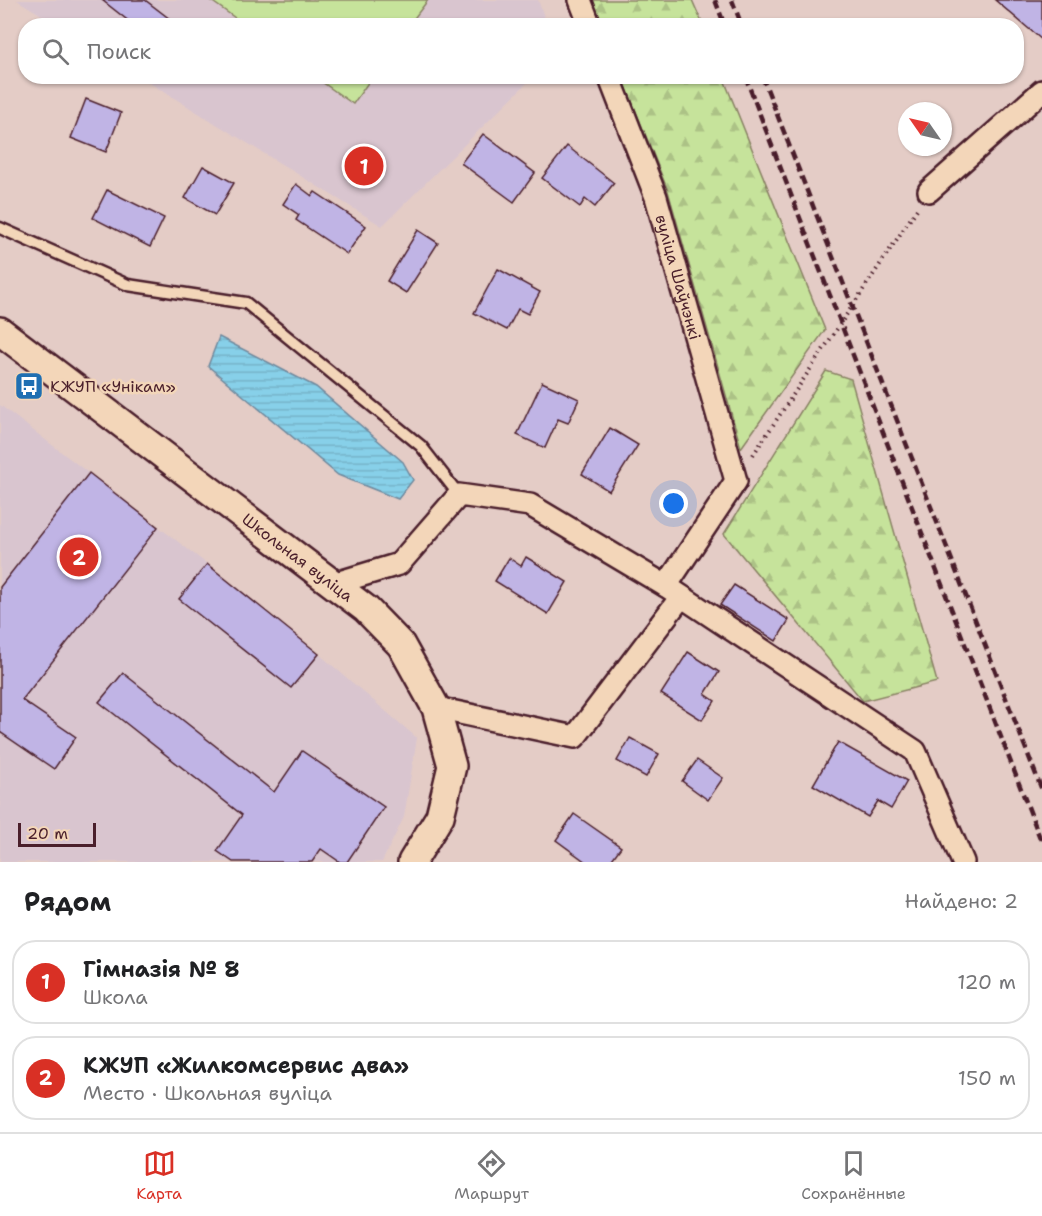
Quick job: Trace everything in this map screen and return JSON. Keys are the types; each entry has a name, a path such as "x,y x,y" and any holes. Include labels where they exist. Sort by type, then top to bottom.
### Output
{"street":[{"path":"580,0 587,18"},
{"name":"вуліца Шаўчэнкі","path":"612,84 656,197 736,481"},
{"path":"930,191 1042,91"},
{"name":"Школьная вуліца","path":"0,331 366,609 401,645 436,708 452,766 440,816 412,862"},
{"path":"436,708 575,737 674,591 736,481"},
{"path":"333,584 399,564 459,495 530,505 674,591 915,751 963,862"}],"lane":[{"path":"0,228 128,285 246,303 421,446 459,495"}],"path":[{"path":"736,481 930,191"}],"shaded area":[{"path":"17,0 538,0 544,18 47,18"},
{"path":"151,84 526,84 382,226"},
{"path":"0,405 207,564 319,654 417,738 404,817 382,862 0,862"}],"green space":[{"path":"210,0 428,0 414,18 235,18"},
{"path":"591,0 692,0 700,18 598,18"},
{"path":"325,84 367,84 353,104"},
{"path":"625,84 726,84 825,330 741,448 668,191"},
{"path":"826,371 851,379 937,682 863,701 724,534"}],"water":[{"path":"219,337 316,387 403,462 413,480 398,499 338,475 208,366"}],"building":[{"path":"102,0 145,0 169,18 125,18"},
{"path":"995,0 1042,0 1042,40 1024,25 1024,18 1016,18"},
{"path":"86,99 121,113 106,152 71,138"},
{"path":"483,134 535,173 514,202 461,163"},
{"path":"567,146 614,183 595,207 585,199 580,207 542,178"},
{"path":"203,166 234,183 215,215 185,198"},
{"path":"296,184 312,196 315,192 366,226 347,254 296,220 299,215 283,204"},
{"path":"107,190 164,218 150,247 93,218"},
{"path":"418,230 438,243 406,293 387,281"},
{"path":"498,269 540,292 528,314 518,309 507,330 474,313"},
{"path":"542,382 579,399 568,423 558,419 545,448 517,435"},
{"path":"610,428 638,445 609,491 582,474"},
{"path":"89,473 158,527 22,700 76,737 54,769 0,732 0,587"},
{"path":"526,557 567,582 548,614 495,581 509,558 521,566"},
{"path":"207,564 319,654 291,688 179,599"},
{"path":"734,585 789,620 776,641 720,605"},
{"path":"688,652 719,672 705,694 715,701 702,720 661,694"},
{"path":"123,673 274,792 302,751 384,807 347,862 340,862 321,849 312,862 233,862 217,851 242,815 99,702"},
{"path":"630,738 659,754 646,777 617,761"},
{"path":"838,742 907,781 891,809 878,801 868,817 813,785"},
{"path":"697,760 723,778 708,800 682,781"},
{"path":"574,814 621,847 610,862 586,862 556,840"}],"railway":[{"path":"715,0 722,18"},
{"path":"732,0 739,18"},
{"path":"748,84 1042,843"},
{"path":"765,84 1042,790"}],"place":[{"name":"Гімназія № 8","path":"364,166"},
{"name":"КЖУП «Унікам»","path":"29,386"},
{"name":"КЖУП «Жилкомсервис два»","path":"79,557"}]}
